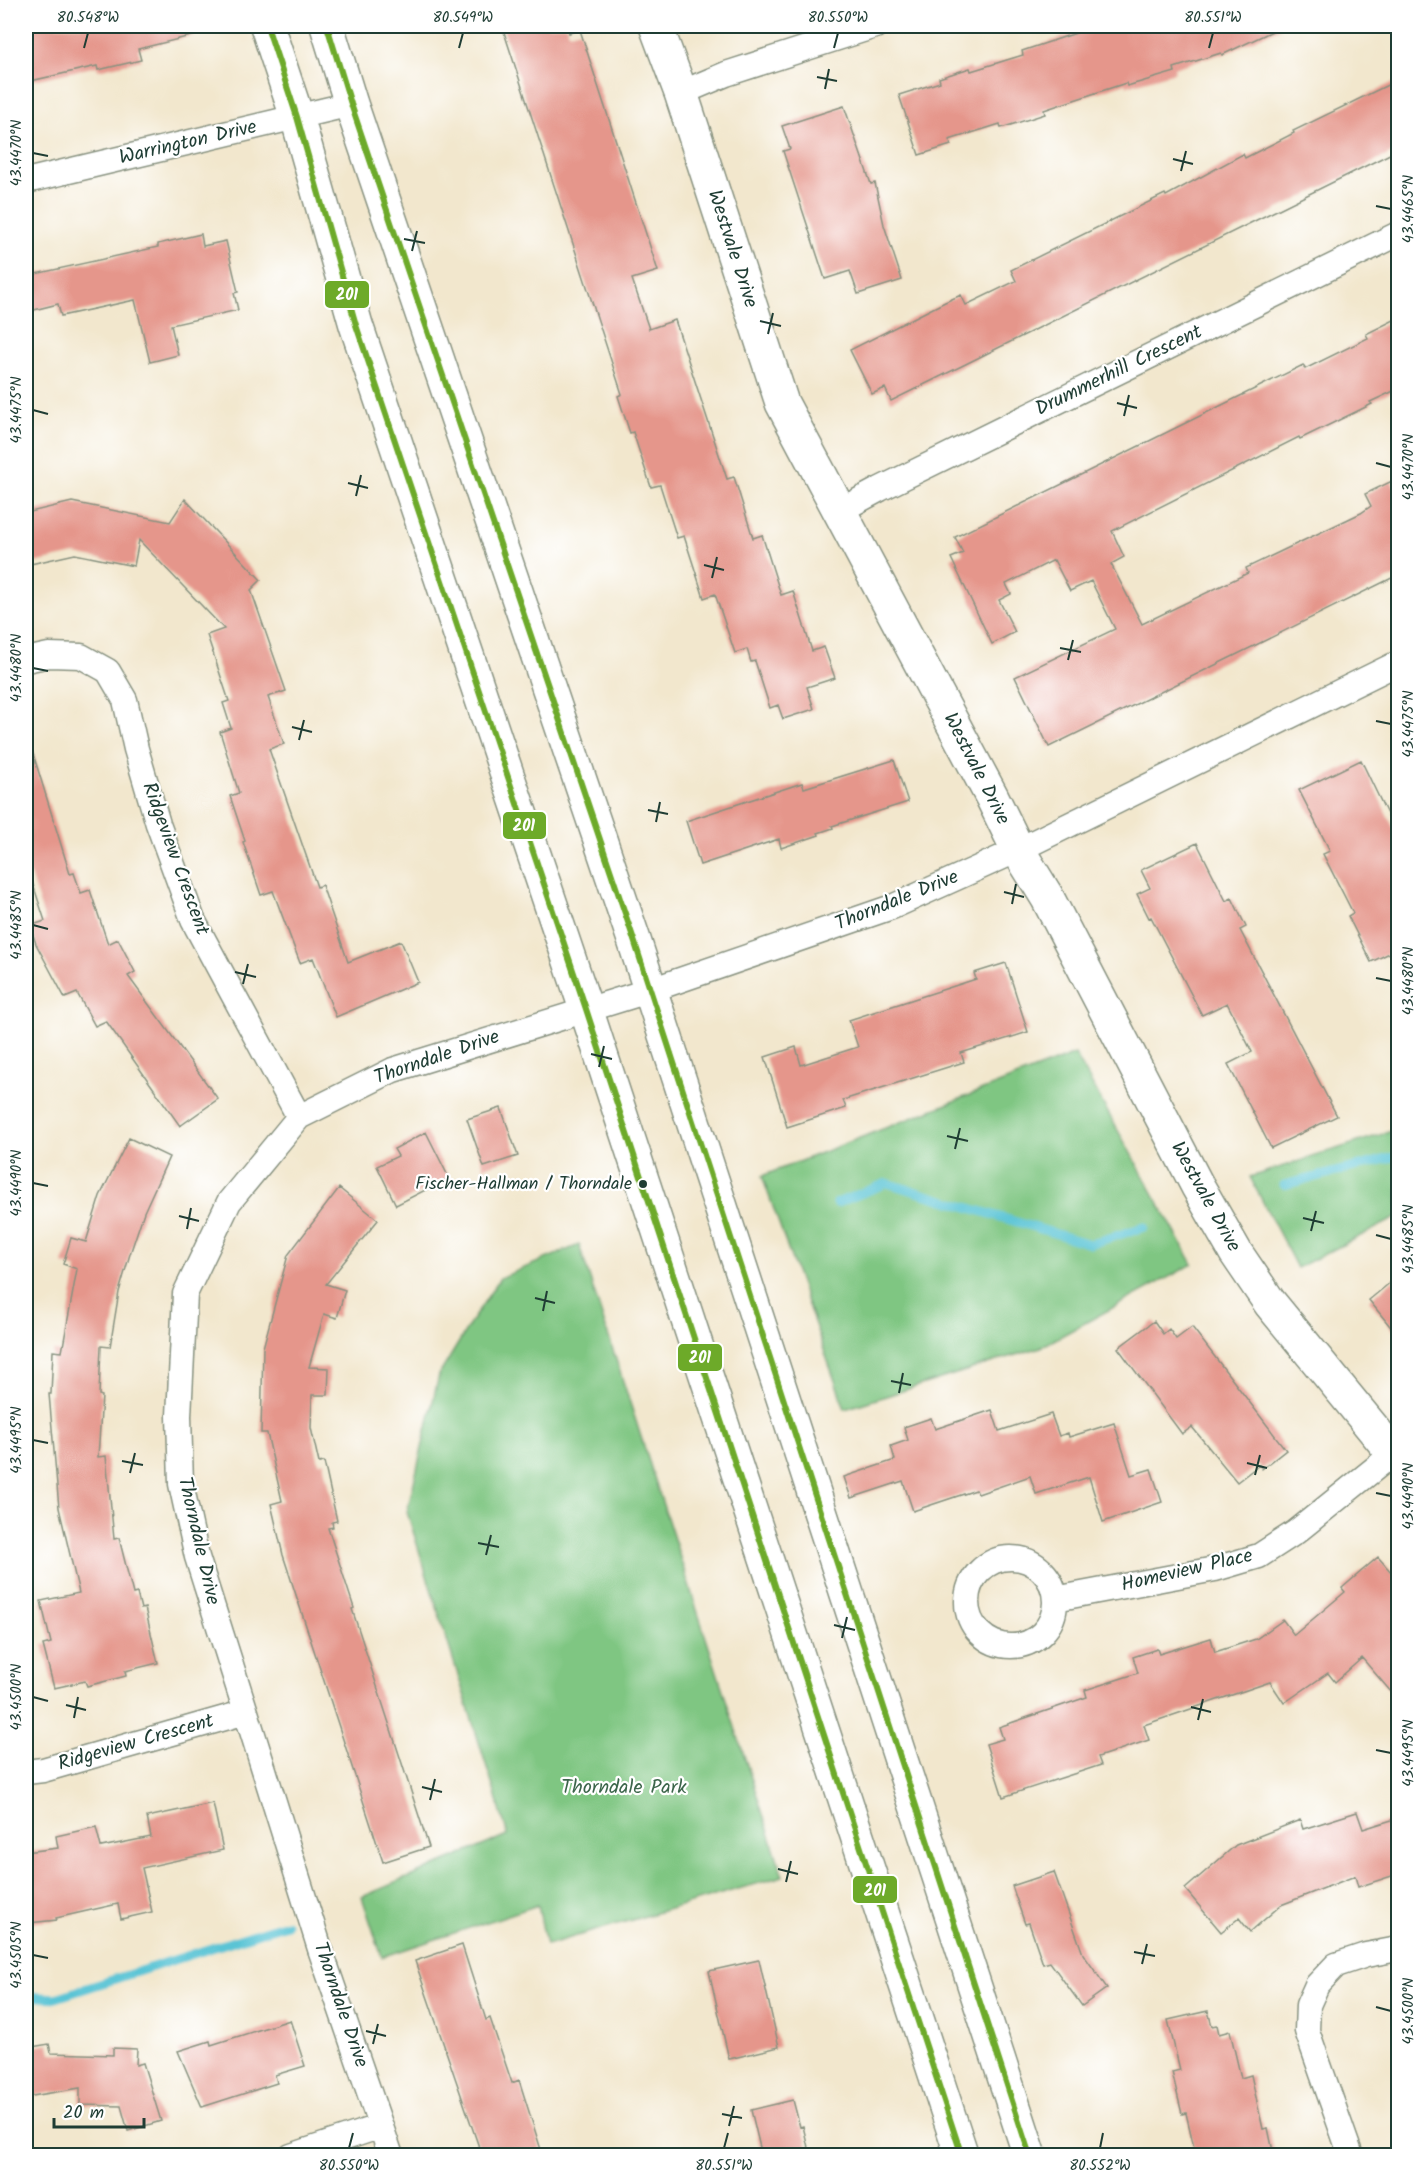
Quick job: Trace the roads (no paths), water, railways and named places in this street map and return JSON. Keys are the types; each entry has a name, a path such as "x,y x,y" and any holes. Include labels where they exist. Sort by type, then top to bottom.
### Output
{"main road":[{"path":"267,26 297,117 356,325 586,1009 962,2156"},
{"path":"327,26 351,104 651,990 1030,2156"},
{"name":"Westvale Drive","path":"656,26 681,93 782,403 992,796 1018,850 1047,897 1197,1185 1236,1253 1270,1304 1396,1456"}],"street":[{"path":"681,93 726,74 875,26"},
{"name":"Warrington Drive","path":"26,181 351,104"},
{"name":"Drummerhill Crescent","path":"841,510 1398,234"},
{"name":"Ridgeview Crescent","path":"26,660 50,655 81,656 108,671 125,700 136,749 158,824 193,920 299,1117"},
{"name":"Thorndale Drive","path":"391,2156 320,1949 197,1557 181,1484 179,1416 185,1294 229,1202 299,1117 393,1070 651,990 892,907 1018,850 1397,669"},
{"name":"Homeview Place","path":"1055,1599 1215,1569 1259,1556 1296,1532 1396,1456"},
{"name":"Ridgeview Crescent","path":"26,1772 43,1770 246,1712"},
{"path":"1351,2156 1307,2031 1308,2005 1317,1985 1336,1965 1398,1948"},
{"path":"291,2156 381,2126"}],"waterway":[{"path":"1284,1185 1398,1156"},
{"path":"837,1203 887,1183 1090,1244 1144,1227"},
{"path":"26,1996 56,1998 286,1924"}],"place":[{"name":"Fischer-Hallman / Thorndale","path":"643,1184"}],"park label":[{"name":"Thorndale Park","path":"624,1788"}]}
